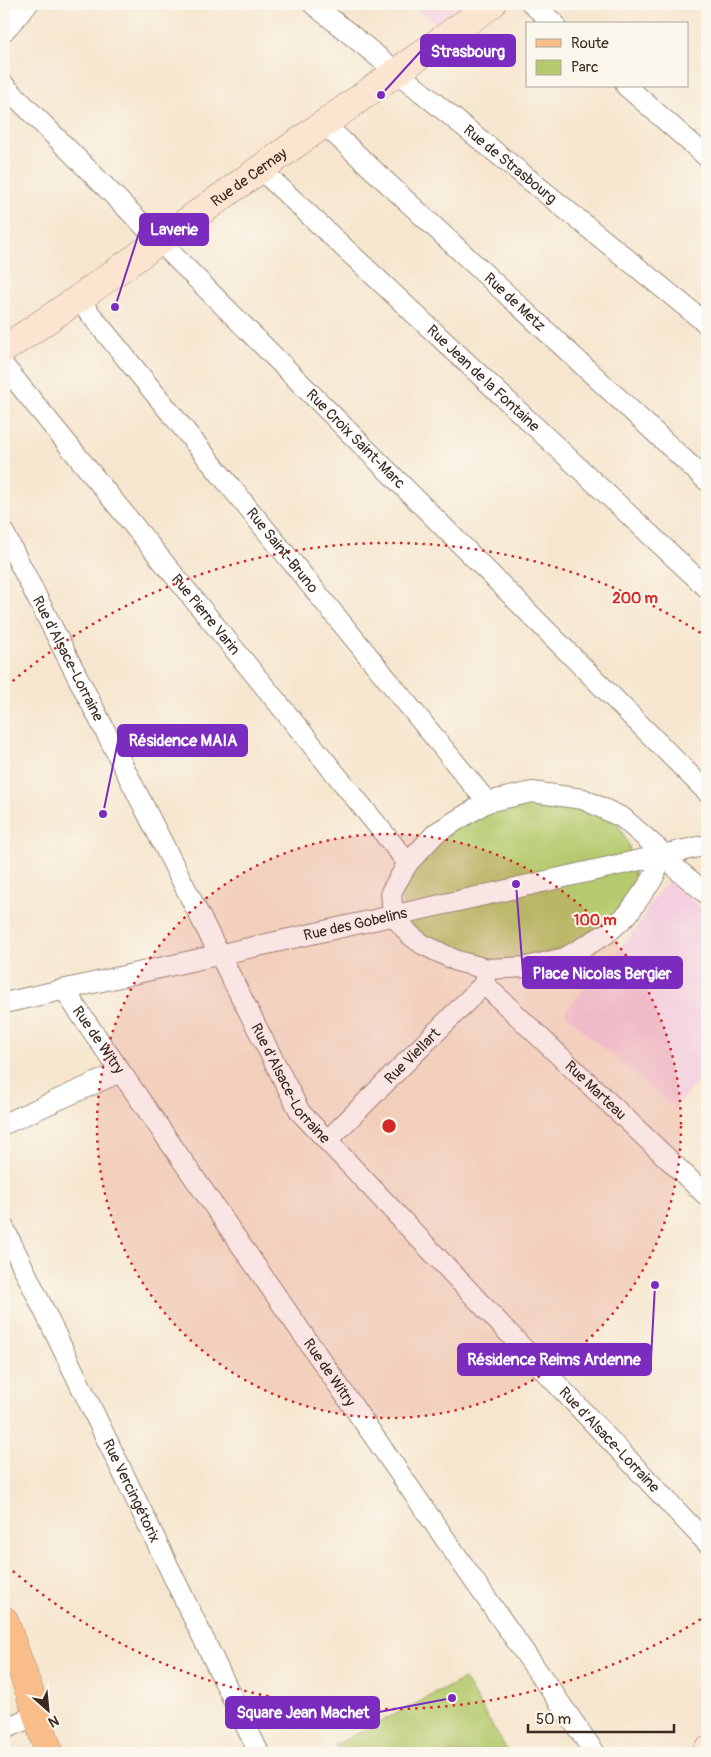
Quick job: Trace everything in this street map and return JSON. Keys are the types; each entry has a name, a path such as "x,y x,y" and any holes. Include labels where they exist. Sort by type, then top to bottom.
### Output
{"main road":[{"name":"Rue de Cernay","path":"4,349 158,242 492,4"},
{"path":"4,1620 49,1753"}],"street":[{"path":"4,31 28,4"},
{"name":"Rue de Strasbourg","path":"313,4 707,324"},
{"path":"532,4 553,22"},
{"name":"Rue Croix Saint-Marc","path":"4,85 707,792"},
{"path":"628,88 707,157"},
{"name":"Rue de Metz","path":"324,124 707,481"},
{"name":"Rue Jean de la Fontaine","path":"261,168 273,182 707,588"},
{"name":"Rue Saint-Bruno","path":"78,298 487,802"},
{"name":"Rue Pierre Varin","path":"4,366 408,863"},
{"name":"Rue d'Alsace-Lorraine","path":"4,533 221,954 300,1112 707,1543"},
{"path":"664,854 652,880 628,914 606,934 565,958 526,967 486,976 422,944 410,935 393,916 391,892 408,863 444,827 487,802 532,792 583,799 623,818 664,854 679,871 707,894"},
{"name":"Rue des Gobelins","path":"4,1003 707,845"},
{"name":"Rue Viellart","path":"328,1140 486,976"},
{"name":"Rue Marteau","path":"486,976 707,1196"},
{"name":"Rue de Witry","path":"65,990 474,1582 595,1753"},
{"path":"4,1124 120,1072"},
{"name":"Rue Vercingétorix","path":"4,1228 259,1753"},
{"path":"4,1729 37,1715"}],"shaded area":[{"path":"411,4 462,4 435,23"},
{"path":"668,881 707,913 707,1069 675,1108 593,1040 564,1012 623,945"}],"green space":[{"path":"533,799 579,806 617,822 629,846 635,879 622,905 597,928 562,949 509,962 454,952 414,930 397,889 446,832 486,809"},
{"path":"464,1679 509,1753 339,1753 335,1745"}],"place":[{"name":"Strasbourg","path":"381,95"},
{"name":"Laverie","path":"115,307"},
{"name":"Résidence MAIA","path":"103,814"},
{"name":"Place Nicolas Bergier","path":"516,884"},
{"name":"Résidence Reims Ardenne","path":"655,1285"},
{"name":"Square Jean Machet","path":"452,1698"}]}
